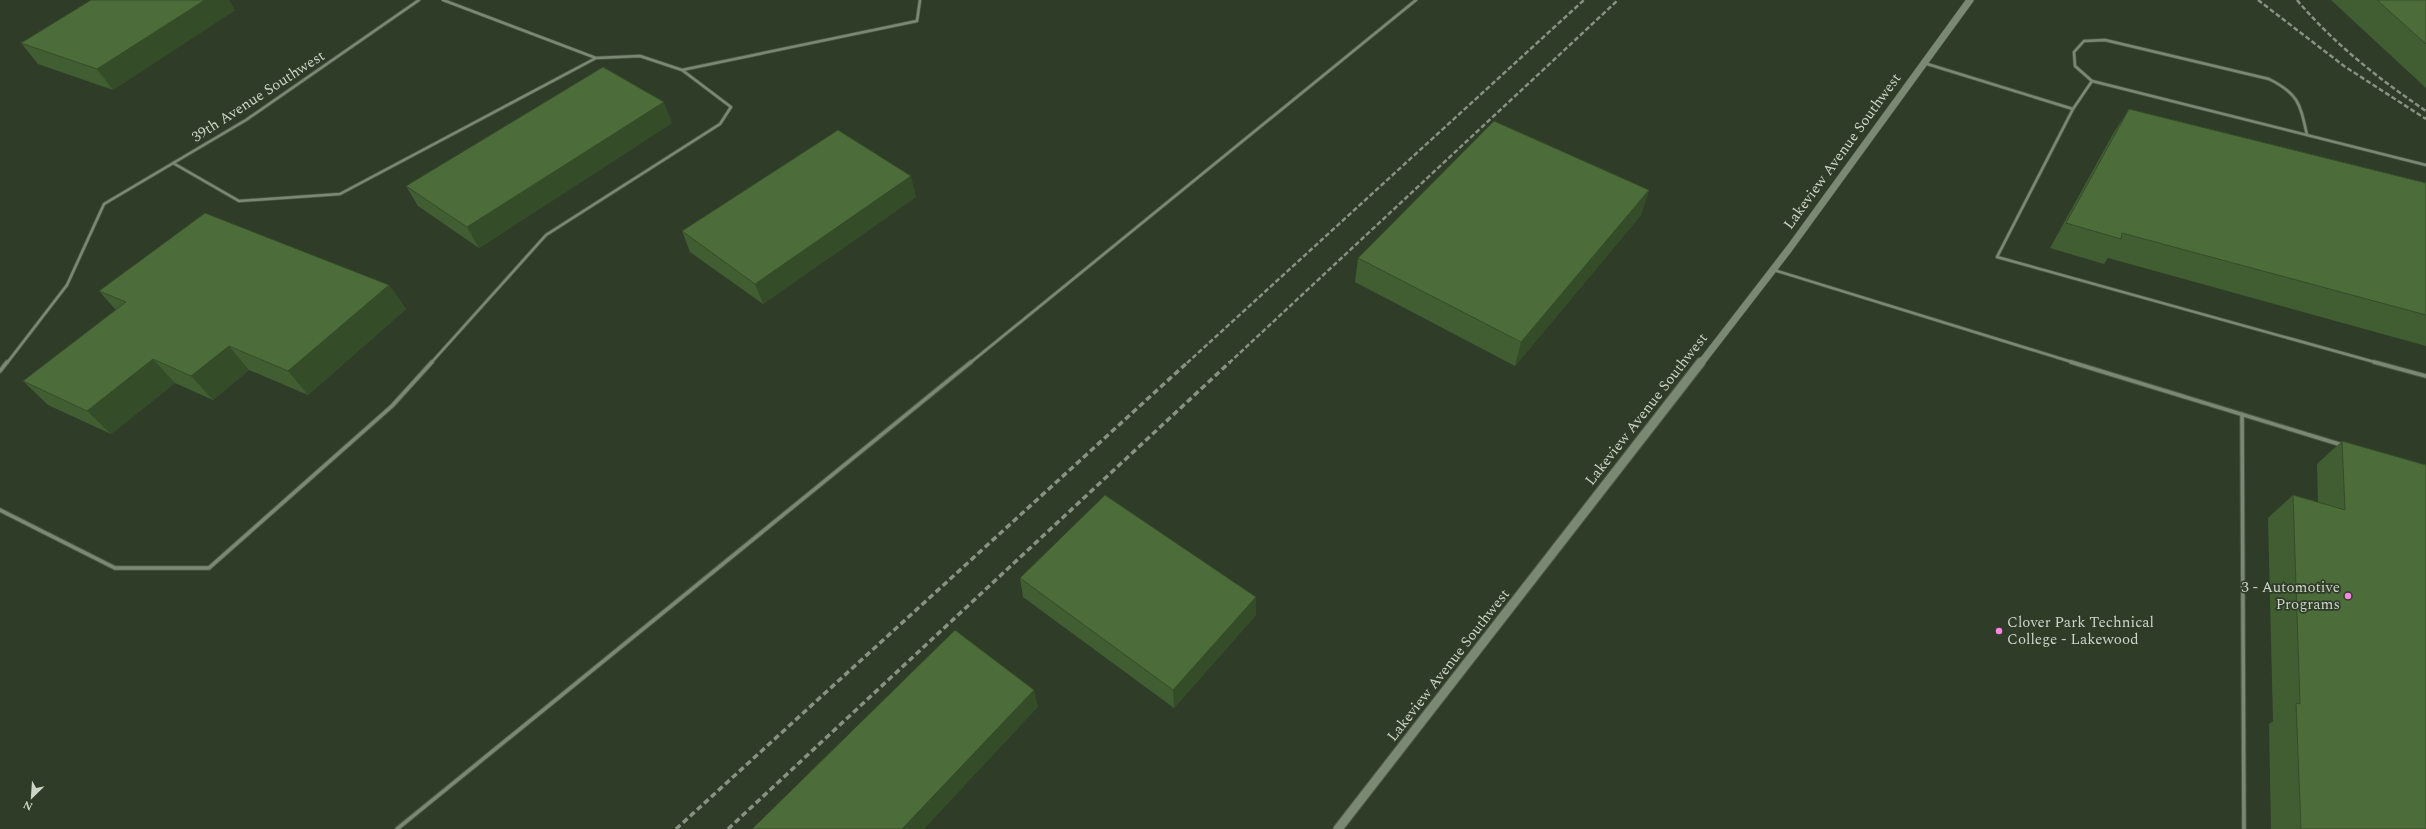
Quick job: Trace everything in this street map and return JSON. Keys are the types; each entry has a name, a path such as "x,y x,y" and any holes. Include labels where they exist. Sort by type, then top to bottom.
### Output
{"street":[{"name":"Lakeview Avenue Southwest","path":"1338,829 1772,270 1970,0"}],"lane":[{"name":"39th Avenue Southwest","path":"0,371 67,285 104,204 246,120 419,0"},
{"path":"0,510 115,568 209,568 392,406 546,235 720,124 731,107 682,70 640,56 596,58 443,0"},
{"path":"682,70 917,22 920,0"},
{"path":"397,829 1416,0"},
{"path":"2307,135 2298,98 2288,88 2269,79 2105,40 2084,41 2074,52 2075,66 2092,81 2426,165"},
{"path":"173,163 239,201 340,194 596,58"},
{"path":"1924,63 2073,109"},
{"path":"2092,81 2073,109 1997,257 2426,376"},
{"path":"1772,270 2345,446"},
{"path":"2242,414 2244,829"}],"building":[{"path":"91,0 205,0 97,69 21,43"},
{"path":"2377,0 2426,0 2426,44"},
{"path":"603,67 664,102 467,227 406,186"},
{"path":"2129,109 2426,183 2426,315 2122,233 2121,239 2066,223"},
{"path":"1494,121 1649,190 1521,342 1358,258"},
{"path":"838,130 911,176 755,284 682,231"},
{"path":"205,213 389,285 288,371 229,346 191,376 153,359 87,411 23,381 126,302 99,291"},
{"name":"3 - Automotive Programs","path":"2342,441 2426,465 2426,829 2301,829 2296,703 2300,704 2293,495 2345,510"},
{"path":"1105,495 1256,597 1173,690 1020,578"},
{"path":"955,630 1034,690 902,829 752,829"}],"railway":[{"path":"1187,363 1584,0"},
{"path":"1229,363 1618,0"},
{"path":"2258,0 2344,66 2426,119"},
{"path":"2297,0 2326,31 2358,60 2426,111"},
{"path":"676,829 1188,362"},
{"path":"728,829 1230,362"}],"place":[{"name":"3 - Automotive Programs","path":"2348,596"},
{"name":"Clover Park Technical College - Lakewood","path":"1999,631"}]}
